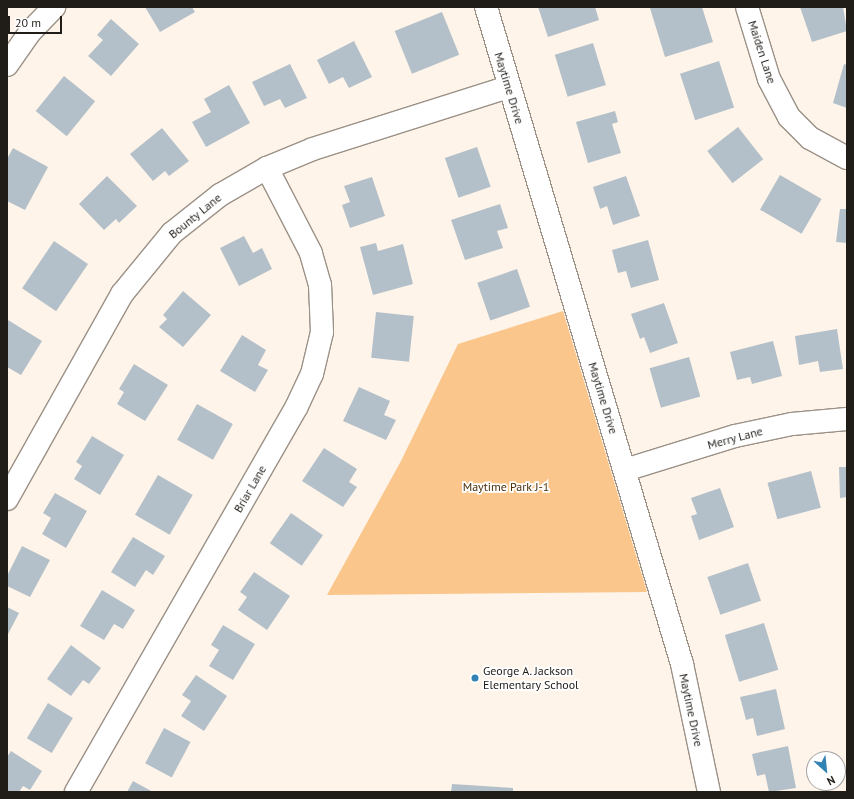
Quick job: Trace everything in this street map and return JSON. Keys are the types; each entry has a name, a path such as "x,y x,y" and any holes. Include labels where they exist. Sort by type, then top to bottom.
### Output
{"street":[{"path":"7,65 30,32 54,7"},
{"name":"Maytime Drive","path":"486,7 682,664 709,792"},
{"name":"Maiden Lane","path":"748,7 769,79 789,117 810,138 847,158"},
{"name":"Bounty Lane","path":"7,499 122,294 148,259 172,233 220,195 267,168 313,149 509,87"},
{"name":"Briar Lane","path":"76,792 296,408 312,374 322,332 320,285 311,253 267,168"},
{"name":"Merry Lane","path":"625,470 735,436 792,424 847,419"}],"green space":[{"name":"Maytime Park J-1","path":"563,311 647,592 327,595 401,461 458,344"}],"building":[{"path":"145,7 192,7 195,12 160,32"},
{"path":"538,7 595,7 599,20 548,37"},
{"path":"702,7 713,42 665,57 650,8"},
{"path":"800,7 843,7 847,31 812,42"},
{"path":"442,12 459,55 412,74 395,31"},
{"path":"111,19 139,44 111,76 88,56 103,40 97,35"},
{"path":"354,41 372,77 349,88 343,77 329,84 317,60"},
{"path":"593,43 606,85 568,97 555,55"},
{"path":"719,61 734,108 695,120 680,74"},
{"path":"290,64 307,98 285,108 280,99 264,106 252,82"},
{"path":"844,64 847,65 847,108 833,103"},
{"path":"64,76 95,101 67,136 36,111"},
{"path":"229,85 250,123 206,147 192,122 211,112 204,99"},
{"path":"615,111 618,122 612,124 621,153 588,163 576,122"},
{"path":"738,127 763,159 733,183 707,151"},
{"path":"162,128 189,161 169,176 165,171 153,181 130,154"},
{"path":"477,147 491,187 459,198 445,158"},
{"path":"13,148 48,167 25,210 7,201 7,159"},
{"path":"780,175 822,199 802,234 760,210"},
{"path":"107,176 137,206 119,223 116,219 104,230 79,204"},
{"path":"626,176 640,216 613,225 607,206 600,209 593,187"},
{"path":"372,177 385,216 350,228 342,205 350,202 344,186"},
{"path":"500,204 508,228 497,231 503,248 465,260 451,220"},
{"path":"840,209 847,209 847,243 836,242"},
{"path":"244,236 253,253 262,248 272,269 239,286 220,248"},
{"path":"648,240 659,280 631,288 626,271 618,273 612,250"},
{"path":"54,241 88,264 56,311 22,288"},
{"path":"376,243 378,251 403,244 413,284 373,295 360,247"},
{"path":"517,269 530,307 490,320 477,283"},
{"path":"183,291 211,315 183,347 159,327 167,319 163,315"},
{"path":"664,303 678,343 650,353 644,337 640,339 631,314"},
{"path":"376,312 414,316 409,362 371,358"},
{"path":"8,320 42,341 21,375 7,367"},
{"path":"837,329 843,369 820,372 818,361 799,365 795,336"},
{"path":"242,335 266,350 258,365 268,370 255,392 220,371"},
{"path":"773,341 782,376 752,384 750,377 737,380 730,352"},
{"path":"689,357 700,396 661,408 650,368"},
{"path":"134,364 168,385 145,421 117,404 124,392 119,389"},
{"path":"359,387 390,401 384,415 396,420 386,440 343,421"},
{"path":"197,404 233,424 213,460 177,440"},
{"path":"92,436 124,455 100,495 74,479 82,466 76,462"},
{"path":"324,448 357,469 349,482 357,487 343,507 302,481"},
{"path":"839,467 847,467 847,497 840,498"},
{"path":"811,471 821,508 777,519 768,483"},
{"path":"158,475 193,495 170,535 135,515"},
{"path":"720,488 734,527 699,540 691,516 697,514 691,498"},
{"path":"55,493 87,511 66,548 42,534 51,518 43,513"},
{"path":"291,513 323,535 302,566 270,543"},
{"path":"133,537 165,556 153,575 146,570 135,587 111,572"},
{"path":"22,546 50,560 30,597 7,586 7,576"},
{"path":"748,563 761,601 720,615 707,577"},
{"path":"254,572 290,596 267,630 238,610 247,597 240,592"},
{"path":"102,590 135,610 123,629 114,624 104,640 80,626"},
{"path":"7,607 19,613 7,636"},
{"path":"764,623 778,670 739,682 725,635"},
{"path":"223,625 255,644 233,680 209,666 219,650 211,645"},
{"path":"71,645 101,668 89,684 83,680 71,696 47,679"},
{"path":"196,675 227,696 204,731 181,716 191,701 182,695"},
{"path":"776,689 785,729 757,736 753,718 746,720 740,697"},
{"path":"48,703 73,718 52,753 27,738"},
{"path":"164,728 190,742 172,777 145,763"},
{"path":"788,746 796,788 769,792 765,774 757,776 752,754"},
{"path":"11,751 42,771 30,790 23,786 19,792 7,792 7,757"},
{"path":"133,781 153,792 127,792"},
{"path":"452,784 513,788 513,792 451,792"}],"place":[{"name":"George A. Jackson Elementary School","path":"475,678"}]}
